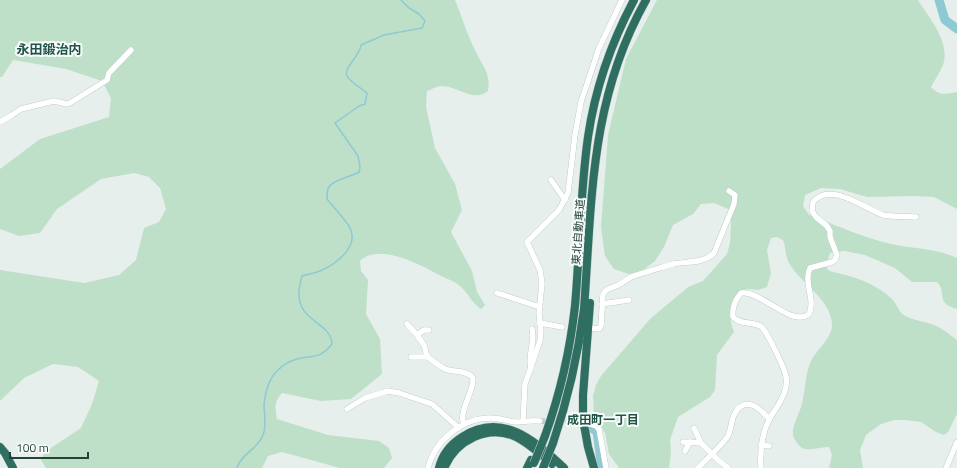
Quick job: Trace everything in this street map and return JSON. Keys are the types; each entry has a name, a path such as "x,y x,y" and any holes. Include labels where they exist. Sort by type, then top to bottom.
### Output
{"highway":[{"name":"東北自動車道","path":"531,465 557,401 567,358 575,306 583,184 588,136 598,87 622,22 634,0"},
{"name":"東北自動車道","path":"542,468 553,443 571,386 581,333 598,139 609,89 623,47 646,0"},
{"path":"593,186 589,309 583,395 583,419 586,440 594,468"},
{"path":"439,468 446,452 457,440 471,431 494,427 509,429 534,441 564,468"},
{"path":"444,468 448,459 459,446 476,435 493,432 508,434 522,440 557,468"},
{"path":"0,446 13,468"}],"street":[{"path":"523,421 525,384 541,337 540,307 542,283 540,270 527,242 552,217 565,200 570,186 572,157 581,102 599,48 622,0"},
{"path":"0,122 12,116 21,109 54,101 67,104 70,103 107,80 109,73 131,50"},
{"path":"551,180 565,200"},
{"path":"592,328 600,329 601,326 604,290 632,277 675,264 709,259 714,253 734,204 735,195 729,191"},
{"path":"761,468 761,445 769,419 784,392 786,377 762,327 758,324 738,321 733,317 734,307 739,295 743,293 755,295 780,310 792,315 802,317 809,314 811,306 808,275 810,268 832,262 835,260 837,255 827,226 816,217 812,211 813,202 820,196 826,194 836,194 883,215 891,217 916,217"},
{"path":"496,293 540,307"},
{"path":"602,304 629,300"},
{"path":"540,323 562,327"},
{"path":"407,324 417,335 428,356 446,369 460,372 473,379 463,418 464,424"},
{"path":"531,369 529,362 534,335 532,329"},
{"path":"417,335 424,330 429,330"},
{"path":"411,357 428,356"},
{"path":"347,409 365,398 388,391 394,392 432,404 459,428"},
{"path":"698,468 728,436 734,416 741,406 746,404 758,408 769,419"},
{"path":"428,468 438,445 464,424 474,420 490,418 515,422 540,421"},
{"path":"574,422 580,422"},
{"path":"587,423 596,426 599,429 606,468"},
{"path":"694,428 700,443 728,468"},
{"path":"683,442 700,443"},
{"path":"686,451 690,442"},
{"path":"946,468 957,442"},
{"path":"761,445 769,446"}],"green space":[{"path":"0,0 455,0 472,44 487,74 489,84 488,91 482,94 471,95 454,88 439,86 427,91 426,107 435,148 455,184 462,210 451,232 472,271 477,292 485,305 481,309 458,284 412,261 389,254 368,256 360,261 361,271 368,280 366,314 380,339 382,374 351,399 321,401 282,393 276,405 277,419 328,435 379,441 389,448 392,458 384,468 340,468 282,452 268,456 262,468 46,468 41,460 45,452 81,428 92,404 99,381 78,367 53,364 24,378 0,401 0,270 84,283 119,275 136,260 144,228 159,222 166,209 160,188 149,177 134,173 101,179 57,209 40,233 19,236 0,229 0,169 40,139 109,117 111,98 102,81 66,69 13,60 2,77 0,77"},
{"path":"657,0 918,0 928,15 942,39 945,56 943,65 931,87 940,93 946,94 957,92 957,209 934,197 867,197 840,189 821,188 805,195 803,206 809,215 849,231 899,246 933,250 957,258 957,309 943,301 942,290 937,282 912,282 895,268 865,255 844,251 830,253 826,266 829,271 862,280 878,288 892,299 901,313 905,316 935,325 957,340 957,414 948,432 944,435 936,432 921,422 894,420 881,424 866,435 860,450 863,468 829,468 832,455 829,447 805,449 798,444 793,436 793,429 803,401 809,365 825,342 832,329 832,324 830,315 821,299 789,263 783,240 777,237 771,238 767,250 771,273 767,287 758,290 745,290 739,293 732,302 730,314 734,332 717,355 715,390 710,397 678,417 670,440 671,454 669,468 619,468 609,454 605,433 594,415 593,396 596,385 601,376 650,319 688,287 703,281 727,254 730,243 731,221 728,209 714,203 701,204 693,214 673,225 664,247 655,261 642,271 629,274 614,269 605,256 601,227 608,135 626,59"}],"waterway":[{"path":"237,468 242,459 261,440 265,423 265,395 270,381 275,373 292,361 323,353 332,344 330,336 326,331 303,310 300,302 300,282 302,276 320,271 333,264 345,253 352,240 352,233 349,226 327,199 328,190 333,183 359,172 360,167 358,156 335,123 359,106 365,104 367,93 351,80 346,73 361,45 384,35 422,28 425,21 419,14 409,8 401,0"},
{"path":"939,0 945,20 957,29"},
{"path":"589,427 597,432 602,468"}],"tunnel":[{"path":"540,421 574,422"}],"district":[{"name":"永田鍛治内","path":"49,49"},
{"name":"成田町一丁目","path":"603,419"}]}
